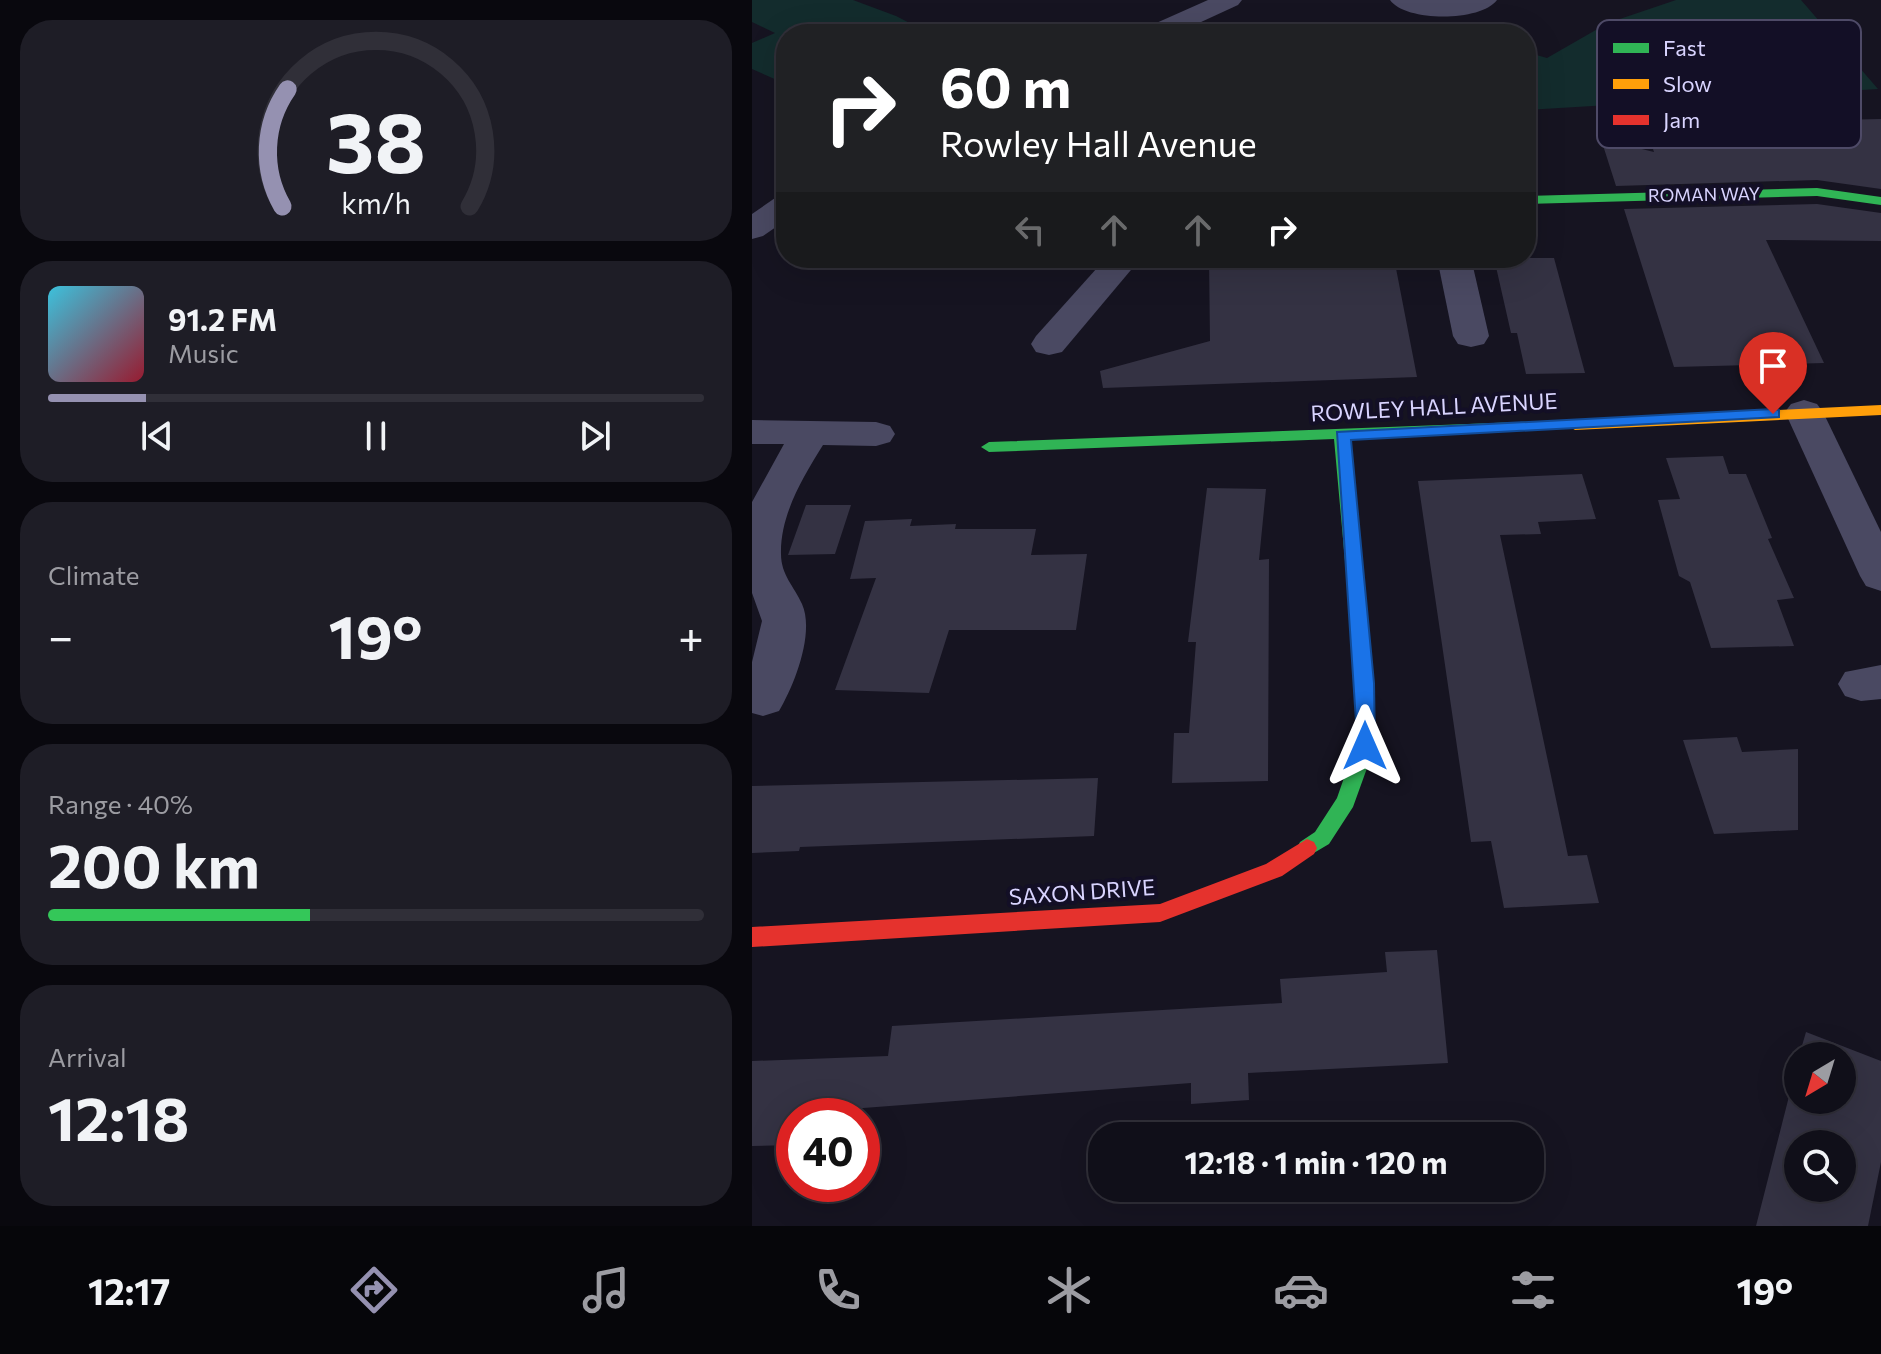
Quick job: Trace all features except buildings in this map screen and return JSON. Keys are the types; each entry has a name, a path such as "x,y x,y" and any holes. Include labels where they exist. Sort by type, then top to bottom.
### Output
{"street":[{"path":"1176,24 1229,0"},
{"path":"1403,0 1435,10 1451,11 1484,0"},
{"name":"ROMAN WAY","path":"1536,200 1817,192 1881,201"},
{"path":"752,229 776,212"},
{"path":"1049,344 1115,268"},
{"path":"1456,268 1471,336"},
{"name":"ROWLEY HALL AVENUE","path":"989,447 1342,436 1881,410"},
{"path":"1804,412 1881,576"},
{"path":"752,432 876,434"},
{"path":"763,699 784,619 779,601 755,558 756,534 769,498 811,433"},
{"name":"SAXON DRIVE","path":"752,937 1160,913 1274,870 1322,838 1346,801 1365,746 1365,683 1342,436"}],"green space":[{"path":"752,0 853,0 912,24 776,24 776,80 752,69 752,43 775,33 752,22"},
{"path":"1676,0 1801,0 1818,20 1617,20"},
{"path":"1597,29 1597,106 1536,109 1536,55 1547,58"},
{"path":"1861,69 1878,89 1861,90"}],"traffic: fast":[{"path":"1536,200 1817,192 1881,201"},
{"path":"989,447 1575,425"},
{"path":"1307,848 1322,838 1346,801 1365,746 1365,683 1342,436"}],"traffic: slow":[{"path":"1575,425 1881,410"}],"traffic: jam":[{"path":"752,937 1160,913 1274,870 1307,848"}],"route":[{"path":"1365,746 1365,683 1342,436 1773,414"}]}
